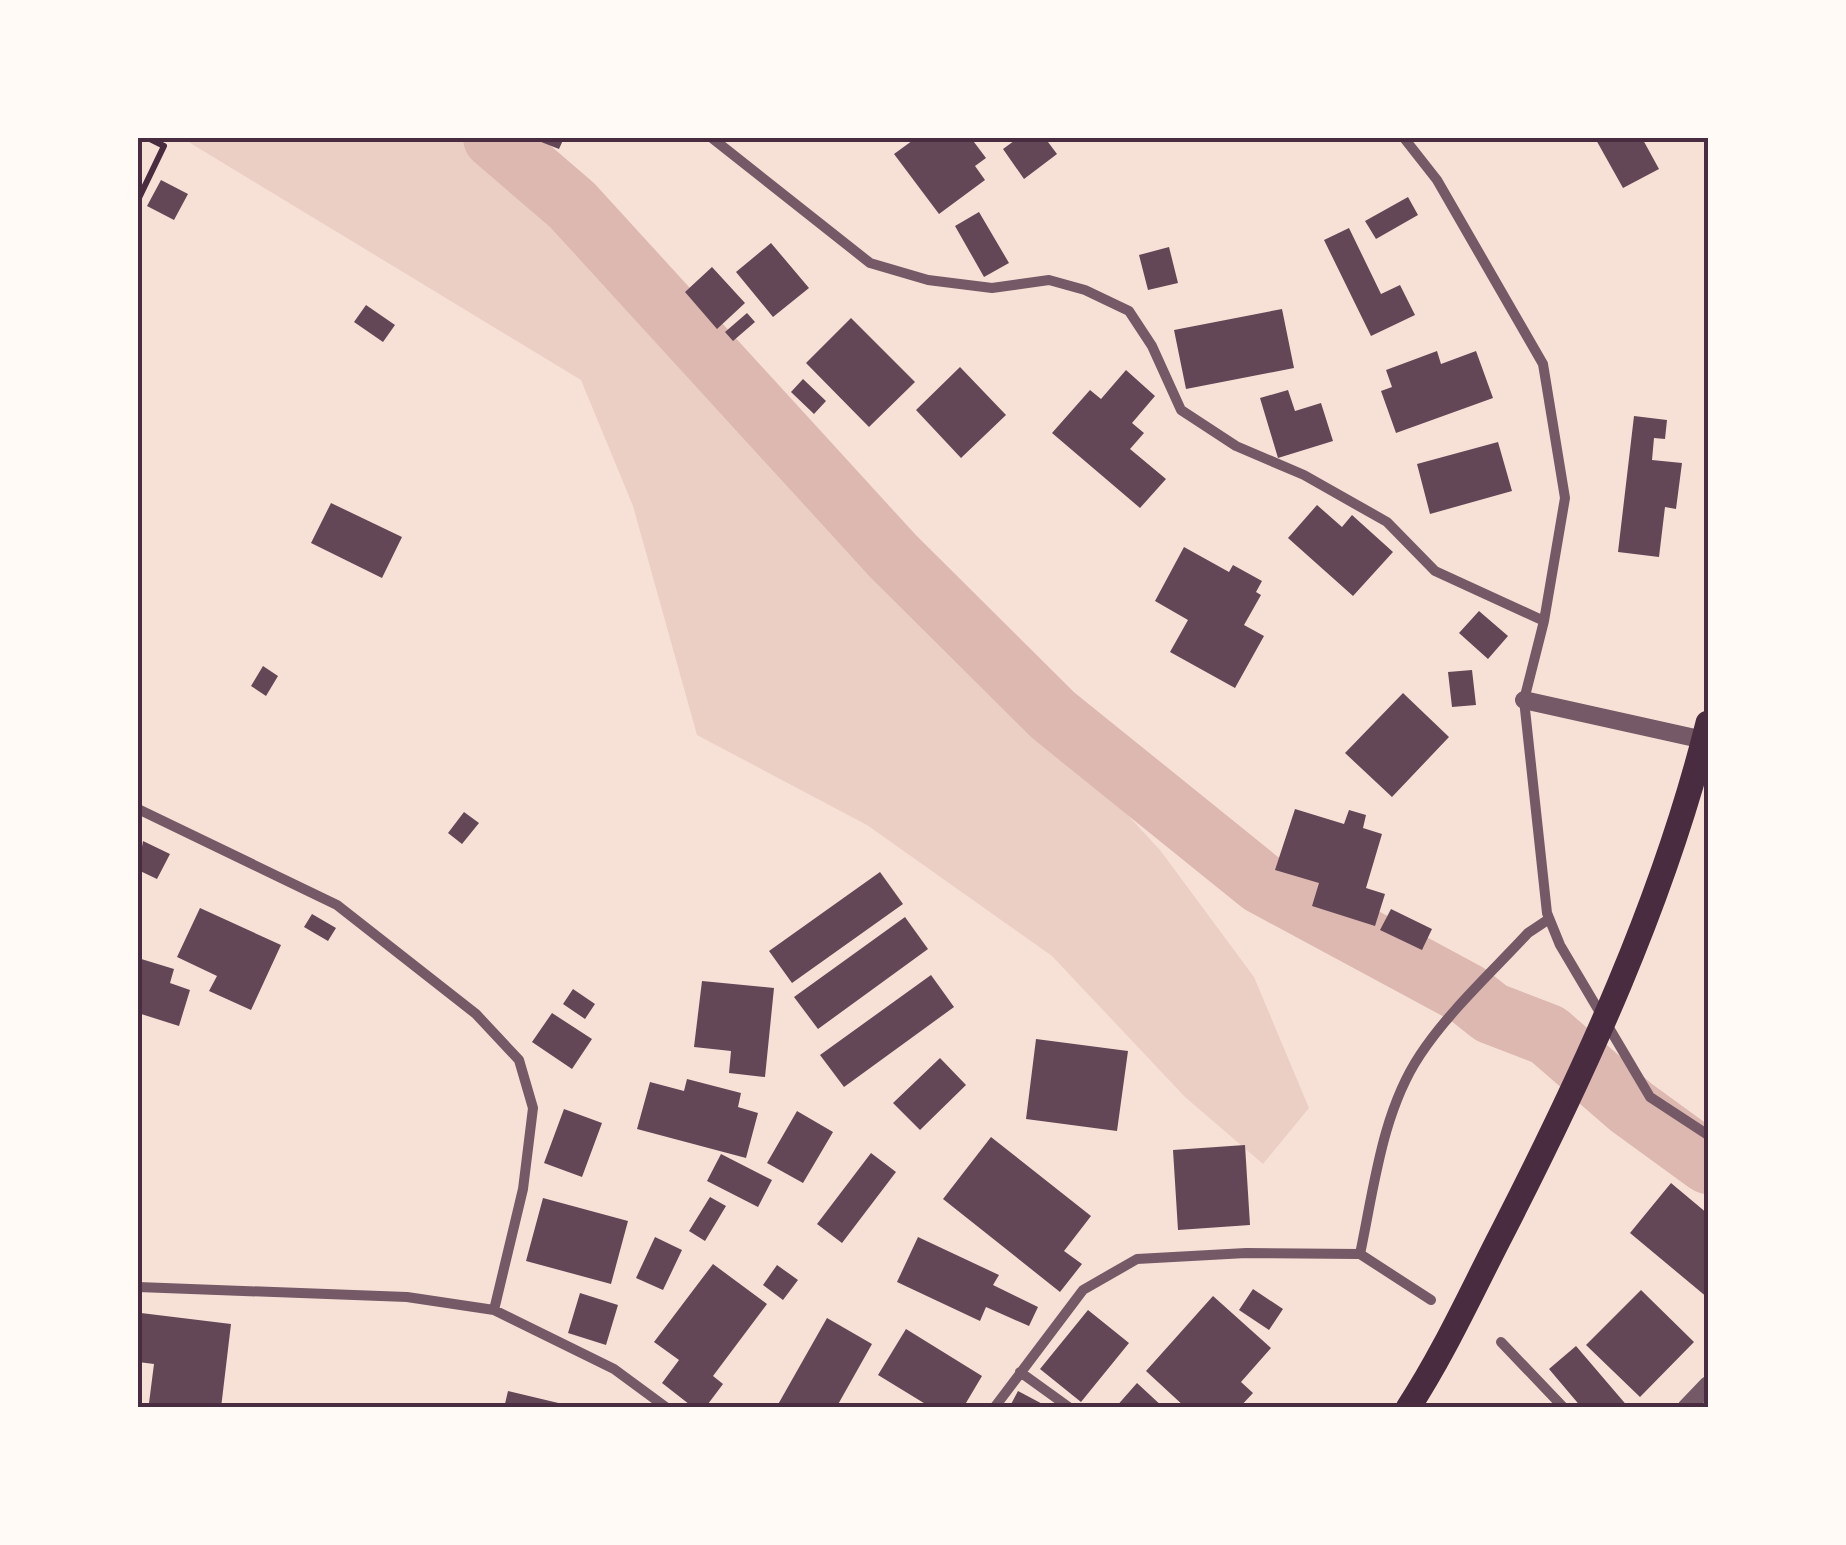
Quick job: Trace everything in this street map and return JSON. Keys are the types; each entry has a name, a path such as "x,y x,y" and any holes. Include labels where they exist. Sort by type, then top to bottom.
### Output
{"main road":[{"path":"1408,1408 1482,1271 1577,1076 1639,930 1692,790 1706,732"}],"street":[{"path":"712,138 870,263 928,280 992,288 1050,280 1085,290 1129,312 1152,346 1180,410 1236,446 1304,476 1388,522 1436,570 1544,622"},
{"path":"1404,138 1437,180 1543,364 1565,498 1544,622 1524,700 1549,919 1650,1097 1708,1135"},
{"path":"1524,700 1706,732"},
{"path":"138,809 338,905 476,1014 519,1060 533,1108 523,1189 494,1310"},
{"path":"1360,1254 1400,1092 1420,1054 1528,933 1549,919"},
{"path":"994,1408 1083,1290 1138,1260 1246,1253 1360,1254 1431,1300"},
{"path":"138,1287 406,1297 494,1310 614,1369 668,1408"},
{"path":"1501,1342 1564,1408"},
{"path":"1020,1372 1070,1408"},
{"path":"1686,1408 1708,1385"}],"path":[{"path":"138,200 164,146 148,138"}],"shaded area":[{"path":"182,138 487,138 817,492 1026,705 1160,850 1254,977 1309,1108 1263,1164 1185,1097 1052,956 867,825 697,735 633,506 581,380"}],"building":[{"path":"531,138 564,138 559,149"},
{"path":"916,138 971,138 986,158 975,166 985,180 939,214 894,154"},
{"path":"1018,138 1045,138 1057,154 1024,179 1003,149"},
{"path":"1595,138 1642,138 1659,169 1623,188"},
{"path":"161,180 188,194 174,220 147,206"},
{"path":"1408,197 1418,215 1376,239 1365,221"},
{"path":"979,212 1009,263 984,277 955,226"},
{"path":"1349,228 1381,294 1400,285 1415,315 1371,336 1324,240"},
{"path":"771,243 809,288 773,317 736,272"},
{"path":"1169,247 1178,283 1148,290 1139,255"},
{"path":"712,267 745,303 717,329 685,292"},
{"path":"366,305 395,325 383,342 354,322"},
{"path":"1282,309 1294,368 1186,389 1174,330"},
{"path":"747,313 755,322 733,341 725,332"},
{"path":"851,318 915,382 869,427 806,363"},
{"path":"1437,351 1441,364 1476,351 1493,398 1396,433 1381,391 1392,387 1386,370"},
{"path":"960,367 1006,415 961,458 916,410"},
{"path":"1126,370 1155,396 1132,423 1144,433 1130,449 1166,479 1140,508 1052,433 1090,390 1101,399"},
{"path":"803,379 826,401 814,414 791,392"},
{"path":"1288,390 1295,411 1321,403 1333,441 1278,458 1260,398"},
{"path":"1634,416 1667,420 1665,439 1654,438 1652,460 1682,463 1676,509 1665,507 1659,557 1618,552"},
{"path":"1498,442 1512,491 1430,514 1417,464"},
{"path":"331,503 402,537 382,578 311,543"},
{"path":"1317,505 1342,527 1352,515 1393,552 1353,596 1288,538"},
{"path":"1184,547 1229,572 1233,565 1262,581 1256,592 1261,595 1244,625 1264,636 1235,688 1170,652 1188,620 1155,601"},
{"path":"1479,611 1508,636 1488,659 1459,633"},
{"path":"263,666 278,676 266,696 251,686"},
{"path":"1472,670 1476,705 1452,707 1448,672"},
{"path":"1403,693 1449,737 1392,797 1345,753"},
{"path":"1295,809 1344,824 1349,810 1366,815 1363,828 1382,834 1366,888 1385,894 1375,926 1312,906 1319,883 1275,870"},
{"path":"464,812 479,823 462,844 448,833"},
{"path":"143,841 170,854 157,879 138,870"},
{"path":"880,872 903,904 792,983 769,951"},
{"path":"200,908 281,945 251,1010 209,991 217,976 177,957"},
{"path":"1391,909 1432,929 1422,950 1380,930"},
{"path":"312,914 336,928 328,941 304,927"},
{"path":"905,917 928,949 818,1029 794,997"},
{"path":"138,958 174,969 170,983 190,990 179,1026 138,1013"},
{"path":"931,975 954,1007 844,1087 820,1055"},
{"path":"702,981 774,988 765,1077 729,1073 731,1051 694,1047"},
{"path":"573,989 595,1004 585,1019 563,1004"},
{"path":"552,1013 592,1039 572,1069 532,1042"},
{"path":"1036,1039 1128,1051 1117,1131 1026,1119"},
{"path":"940,1058 966,1085 920,1130 893,1103"},
{"path":"687,1079 741,1093 738,1107 758,1113 746,1158 637,1129 650,1082 684,1091"},
{"path":"564,1109 602,1123 582,1177 544,1163"},
{"path":"797,1111 833,1132 803,1183 767,1163"},
{"path":"991,1137 1091,1216 1064,1251 1082,1264 1060,1292 943,1199"},
{"path":"1245,1145 1250,1225 1178,1230 1173,1150"},
{"path":"871,1153 896,1172 842,1243 817,1224"},
{"path":"721,1154 772,1180 758,1207 707,1181"},
{"path":"1671,1183 1708,1214 1708,1298 1630,1233"},
{"path":"710,1197 726,1206 705,1241 689,1231"},
{"path":"543,1198 628,1221 611,1284 526,1261"},
{"path":"655,1237 682,1250 663,1290 636,1278"},
{"path":"918,1237 999,1275 993,1285 1038,1307 1029,1326 986,1307 980,1321 897,1282"},
{"path":"713,1264 767,1304 713,1376 723,1384 705,1408 694,1408 662,1383 679,1360 654,1342"},
{"path":"777,1265 798,1280 783,1300 763,1285"},
{"path":"1253,1289 1283,1309 1269,1330 1239,1310"},
{"path":"1641,1290 1694,1342 1640,1397 1586,1345"},
{"path":"580,1293 618,1305 606,1345 568,1333"},
{"path":"1213,1296 1271,1348 1241,1382 1253,1393 1239,1408 1186,1408 1146,1371"},
{"path":"1088,1310 1129,1343 1081,1402 1040,1369"},
{"path":"141,1313 231,1324 221,1408 149,1403 154,1364 138,1362"},
{"path":"827,1318 872,1344 836,1408 776,1408"},
{"path":"906,1329 982,1376 963,1408 932,1408 878,1375"},
{"path":"1576,1346 1629,1408 1582,1408 1549,1369"},
{"path":"1137,1383 1164,1408 1115,1408"},
{"path":"508,1391 571,1406 571,1408 504,1408"},
{"path":"1018,1391 1050,1408 1009,1408"}],"waterway":[{"path":"494,138 572,205 893,556 1053,715 1261,883 1467,994 1491,1013 1548,1035 1631,1107 1708,1163"}]}
